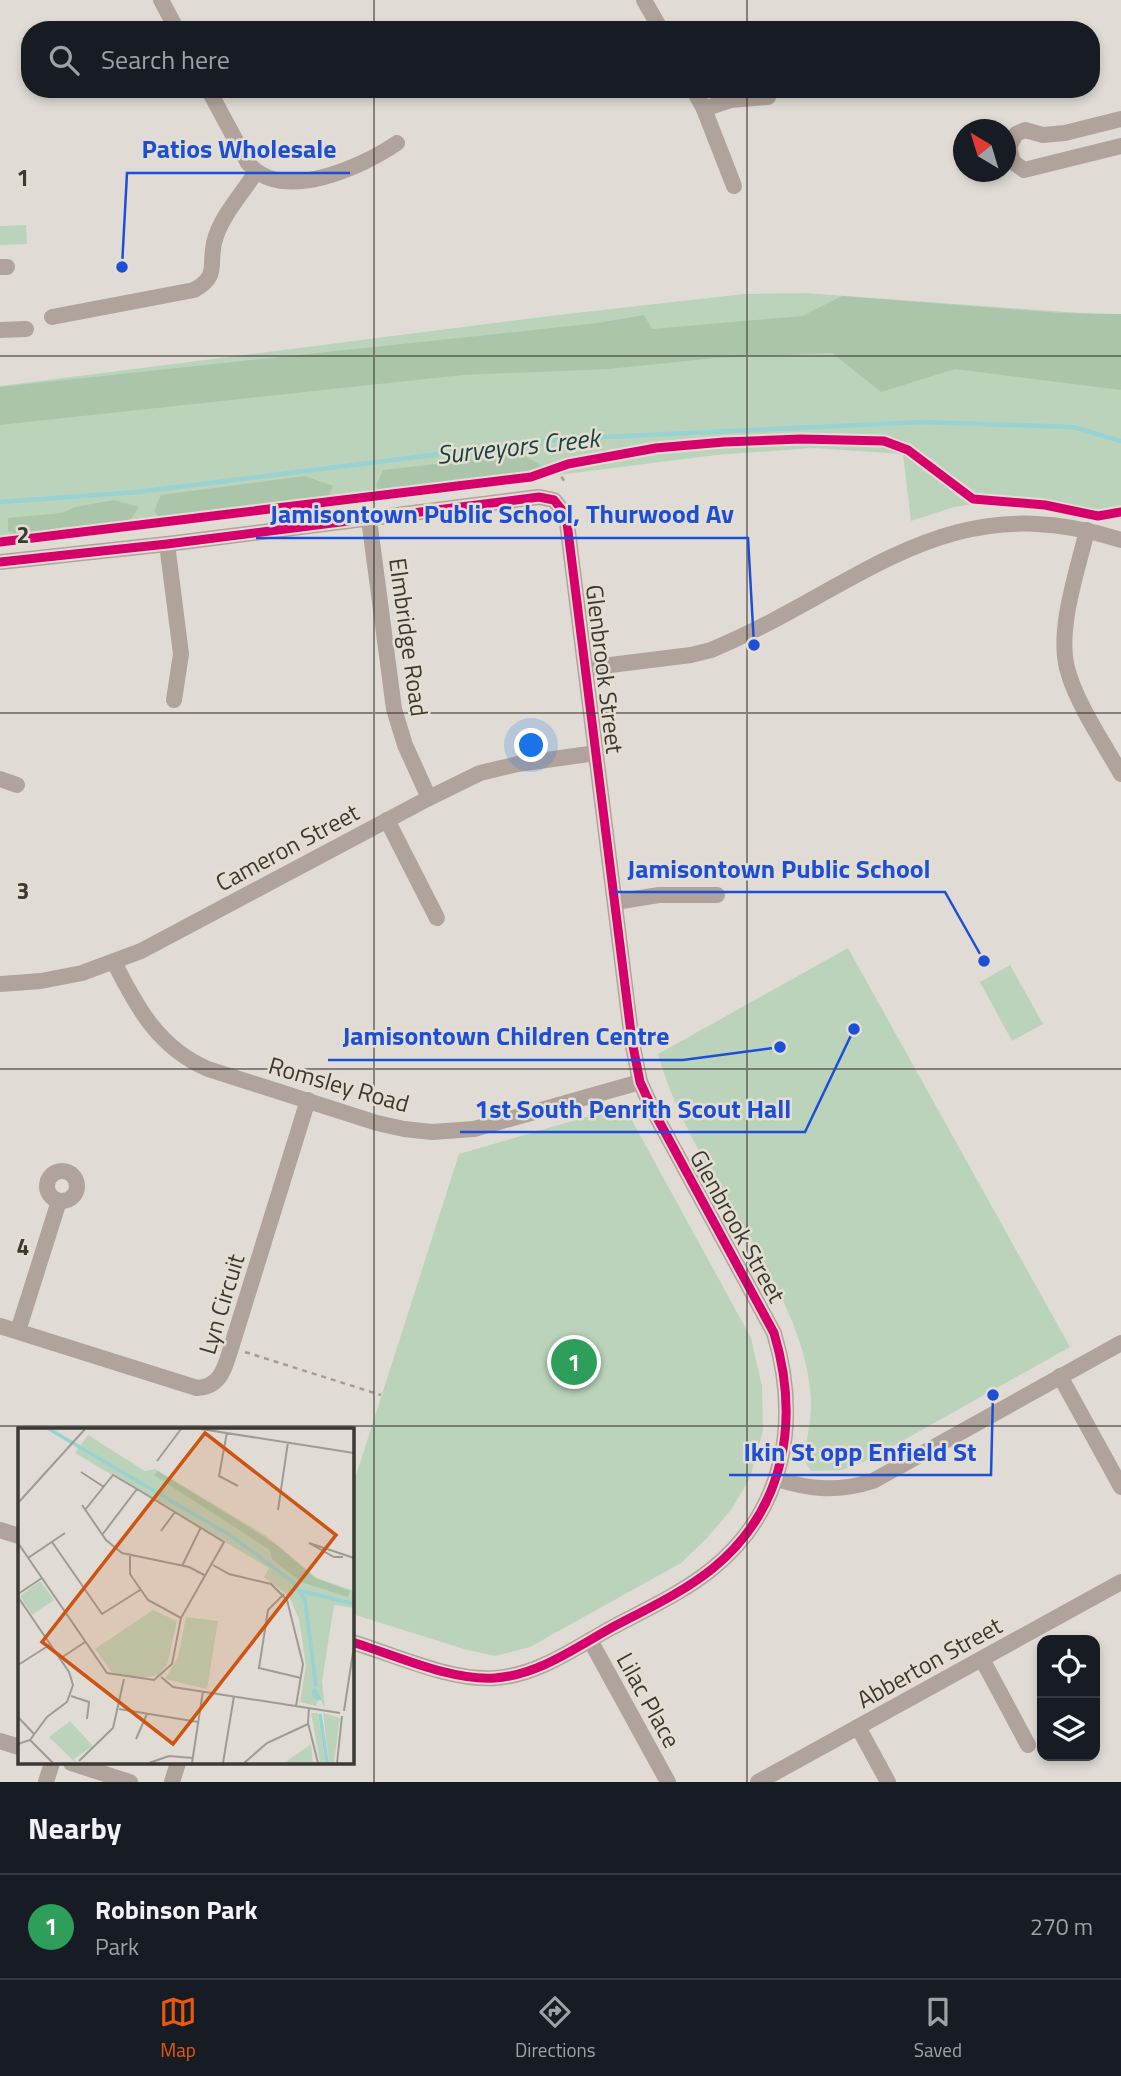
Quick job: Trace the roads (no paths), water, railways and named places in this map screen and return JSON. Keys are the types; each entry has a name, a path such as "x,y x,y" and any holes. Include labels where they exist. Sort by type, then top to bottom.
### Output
{"street":[{"path":"161,0 172,21"},
{"path":"644,0 656,21"},
{"path":"213,98 239,148 256,172 274,180 316,178 348,170 374,159 397,143"},
{"path":"699,98 734,186"},
{"path":"705,109 731,100 756,98"},
{"path":"1121,119 1051,135 1026,130 1016,134 1009,147 1013,162 1024,170 1032,170 1121,146"},
{"path":"52,317 194,290 205,284 212,275 218,231 256,172"},
{"path":"0,330 26,329"},
{"name":"Glenbrook Street","path":"354,1643 461,1675 486,1678 511,1676 533,1670 590,1640 688,1586 721,1562 753,1524 776,1479 784,1446 787,1409 782,1363 774,1333 666,1136 640,1082 632,1041 567,521 562,508 554,500 539,496 369,519"},
{"path":"0,562 369,519"},
{"name":"Elmbridge Road","path":"369,519 394,709 405,745 429,798"},
{"path":"586,668 711,650 910,548 959,531 990,524 1023,523 1087,530 1121,540"},
{"path":"1087,530 1066,627 1066,666 1078,696 1121,774"},
{"path":"167,544 181,654 174,700"},
{"name":"Cameron Street","path":"0,984 59,978 141,951 468,778 493,769 596,753"},
{"path":"0,779 17,785"},
{"path":"387,820 438,918"},
{"path":"614,902 659,895 717,895"},
{"name":"Romsley Road","path":"114,962 145,1019 161,1038 179,1053 208,1069 390,1126 432,1132 490,1126 640,1082"},
{"name":"Lyn Circuit","path":"0,1325 197,1388 217,1381 223,1374 308,1100"},
{"path":"18,1331 59,1201"},
{"path":"776,1479 820,1490 845,1488 873,1481 1121,1343"},
{"path":"1060,1376 1121,1487"},
{"path":"0,1530 18,1536"},
{"name":"Abberton Street","path":"758,1782 1121,1582"},
{"name":"Lilac Place","path":"590,1640 668,1782"},
{"path":"982,1659 1028,1745"},
{"path":"858,1727 888,1782"},
{"path":"0,1741 18,1747"},
{"path":"46,1782 52,1764"},
{"path":"74,1764 130,1782"},
{"path":"172,1782 178,1764"}],"waterway":[{"name":"Surveyors Creek","path":"0,502 138,492 561,439 923,422 1073,427 1121,441"}],"place":[{"name":"Patios Wholesale","path":"122,267"},
{"name":"Jamisontown Public School, Thurwood Av","path":"754,645"},
{"name":"Jamisontown Public School","path":"984,961"},
{"name":"1st South Penrith Scout Hall","path":"854,1029"},
{"name":"Jamisontown Children Centre","path":"780,1047"},
{"name":"Robinson Park","path":"574,1362"},
{"name":"Ikin St opp Enfield St","path":"993,1395"}]}
